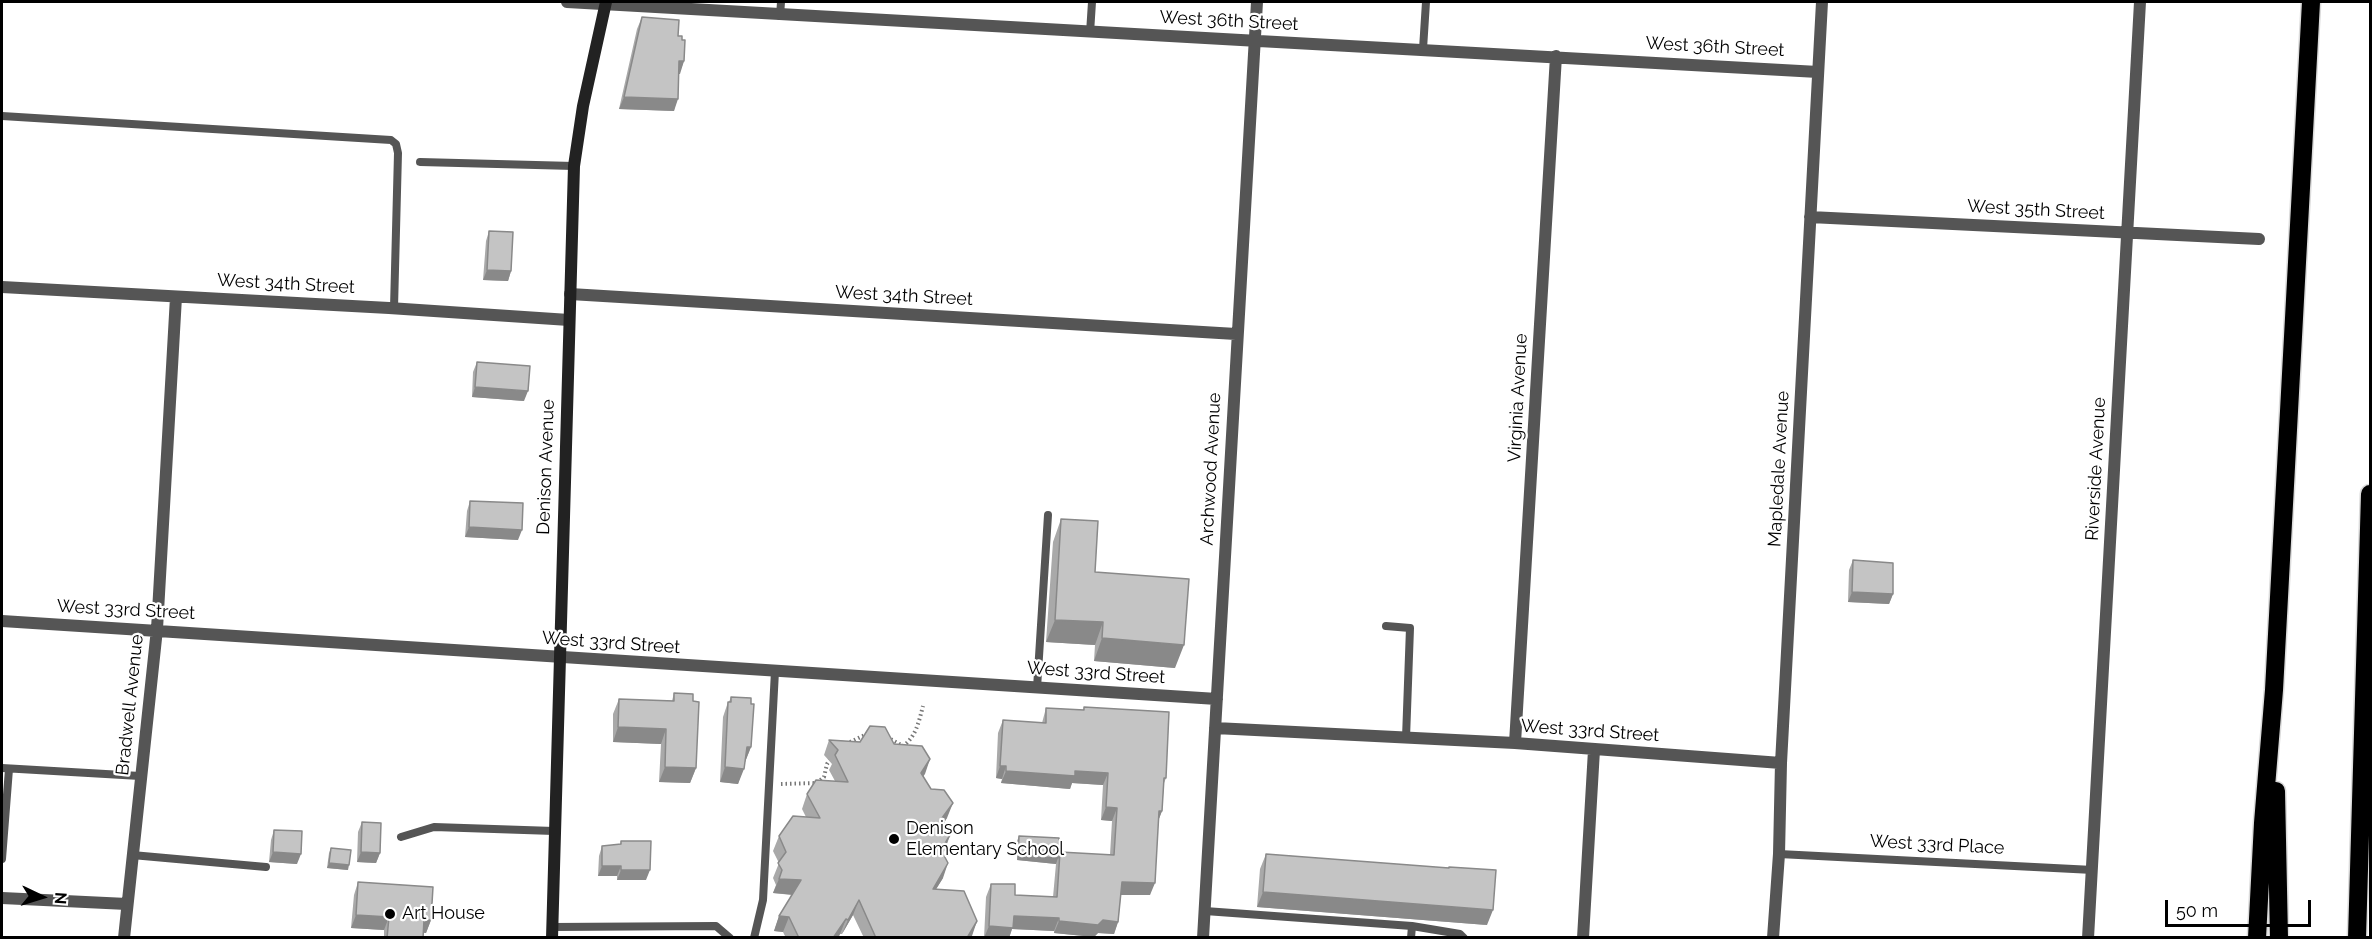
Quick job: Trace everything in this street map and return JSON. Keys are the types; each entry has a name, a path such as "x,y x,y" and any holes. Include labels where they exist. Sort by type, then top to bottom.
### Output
{"highway":[{"path":"2257,938 2263,823 2274,690 2311,2"},
{"path":"2357,938 2370,494"},
{"path":"2274,690 2278,938"}],"main road":[{"name":"Denison Avenue","path":"552,932 558,658 574,166 606,3"}],"street":[{"name":"West 36th Street","path":"567,2 780,16 1090,33 1254,39 1818,72"},
{"name":"Archwood Avenue","path":"1203,938 1236,334 1257,2"},
{"name":"Mapledale Avenue","path":"1773,938 1822,2"},
{"name":"Riverside Avenue","path":"2088,938 2140,2"},
{"name":"Virginia Avenue","path":"1515,743 1556,56"},
{"name":"West 35th Street","path":"1810,217 2259,239"},
{"name":"West 34th Street","path":"2,287 394,308 569,320"},
{"name":"West 34th Street","path":"570,294 1236,334"},
{"name":"Bradwell Avenue","path":"124,938 157,629 176,297"},
{"name":"West 33rd Street","path":"2,621 157,629 558,658 1217,699"},
{"name":"West 33rd Street","path":"1215,728 1515,743 1781,763"},
{"path":"1583,938 1594,750"},
{"path":"2,898 127,904"}],"lane":[{"path":"780,16 781,2"},
{"path":"1090,33 1092,2"},
{"path":"1423,49 1426,2"},
{"path":"2,116 391,140 396,144 398,153 394,308"},
{"path":"420,162 574,166"},
{"path":"1037,688 1048,514"},
{"path":"1386,626 1410,628 1406,738"},
{"path":"754,938 763,900 775,671"},
{"path":"2,859 5,768 140,776"},
{"path":"401,837 434,827 554,831"},
{"name":"West 33rd Place","path":"1779,854 2092,870"},
{"path":"132,855 266,867"},
{"path":"1205,911 1412,926 1460,934 1464,938"},
{"path":"552,932 716,926 730,938"},
{"path":"1411,938 1412,926"}],"path":[{"path":"885,735 903,746 910,741 923,706"},
{"path":"780,784 817,783 824,777 827,764 838,748 871,732 878,734"}],"building":[{"path":"642,17 679,20 678,36 682,36 682,40 685,40 684,61 679,61 678,99 624,97"},
{"path":"489,231 513,232 511,271 487,270"},
{"path":"477,362 530,366 528,391 475,387"},
{"path":"470,501 523,503 522,530 469,527"},
{"path":"1061,519 1098,521 1095,572 1189,579 1184,645 1102,638 1103,622 1055,620"},
{"path":"1853,560 1893,563 1893,594 1852,592"},
{"path":"674,693 693,694 693,701 699,702 696,768 665,767 666,729 618,727 619,699 674,701"},
{"path":"731,697 751,698 751,704 754,704 751,747 747,747 744,769 725,767 728,702 731,702"},
{"path":"1084,707 1169,712 1166,778 1164,778 1162,811 1159,811 1155,883 1122,882 1118,922 1103,920 1098,925 1059,921 1059,918 1014,916 1013,928 989,926 991,884 1015,884 1015,895 1057,897 1060,852 1114,855 1117,808 1106,807 1108,773 1075,771 1075,776 1006,771 1006,766 1000,766 1003,720 1046,723 1046,708 1084,710"},
{"name":"Denison Elementary School","path":"870,726 885,727 894,744 922,746 930,759 921,773 931,789 944,790 953,803 942,818 950,835 941,850 948,863 933,889 964,891 977,921 967,938 876,938 859,900 848,920 846,919 833,938 799,938 789,917 779,916 801,880 779,879 782,870 778,863 786,852 779,836 793,816 820,818 807,794 816,780 848,782 835,755 838,750 829,740 860,742"},
{"path":"362,822 381,823 380,853 361,852"},
{"path":"274,830 302,831 301,854 273,852"},
{"path":"1019,836 1059,838 1058,858 1018,855"},
{"path":"621,841 651,841 650,870 621,870 621,866 602,866 602,846 621,844"},
{"path":"331,848 351,850 349,865 329,863"},
{"path":"1266,854 1496,870 1493,910 1263,892"},
{"path":"358,882 433,887 431,920 424,920 423,938 387,938 389,917 356,915"}],"place":[{"name":"Denison Elementary School","path":"894,839"},
{"name":"Art House","path":"390,914"}]}
